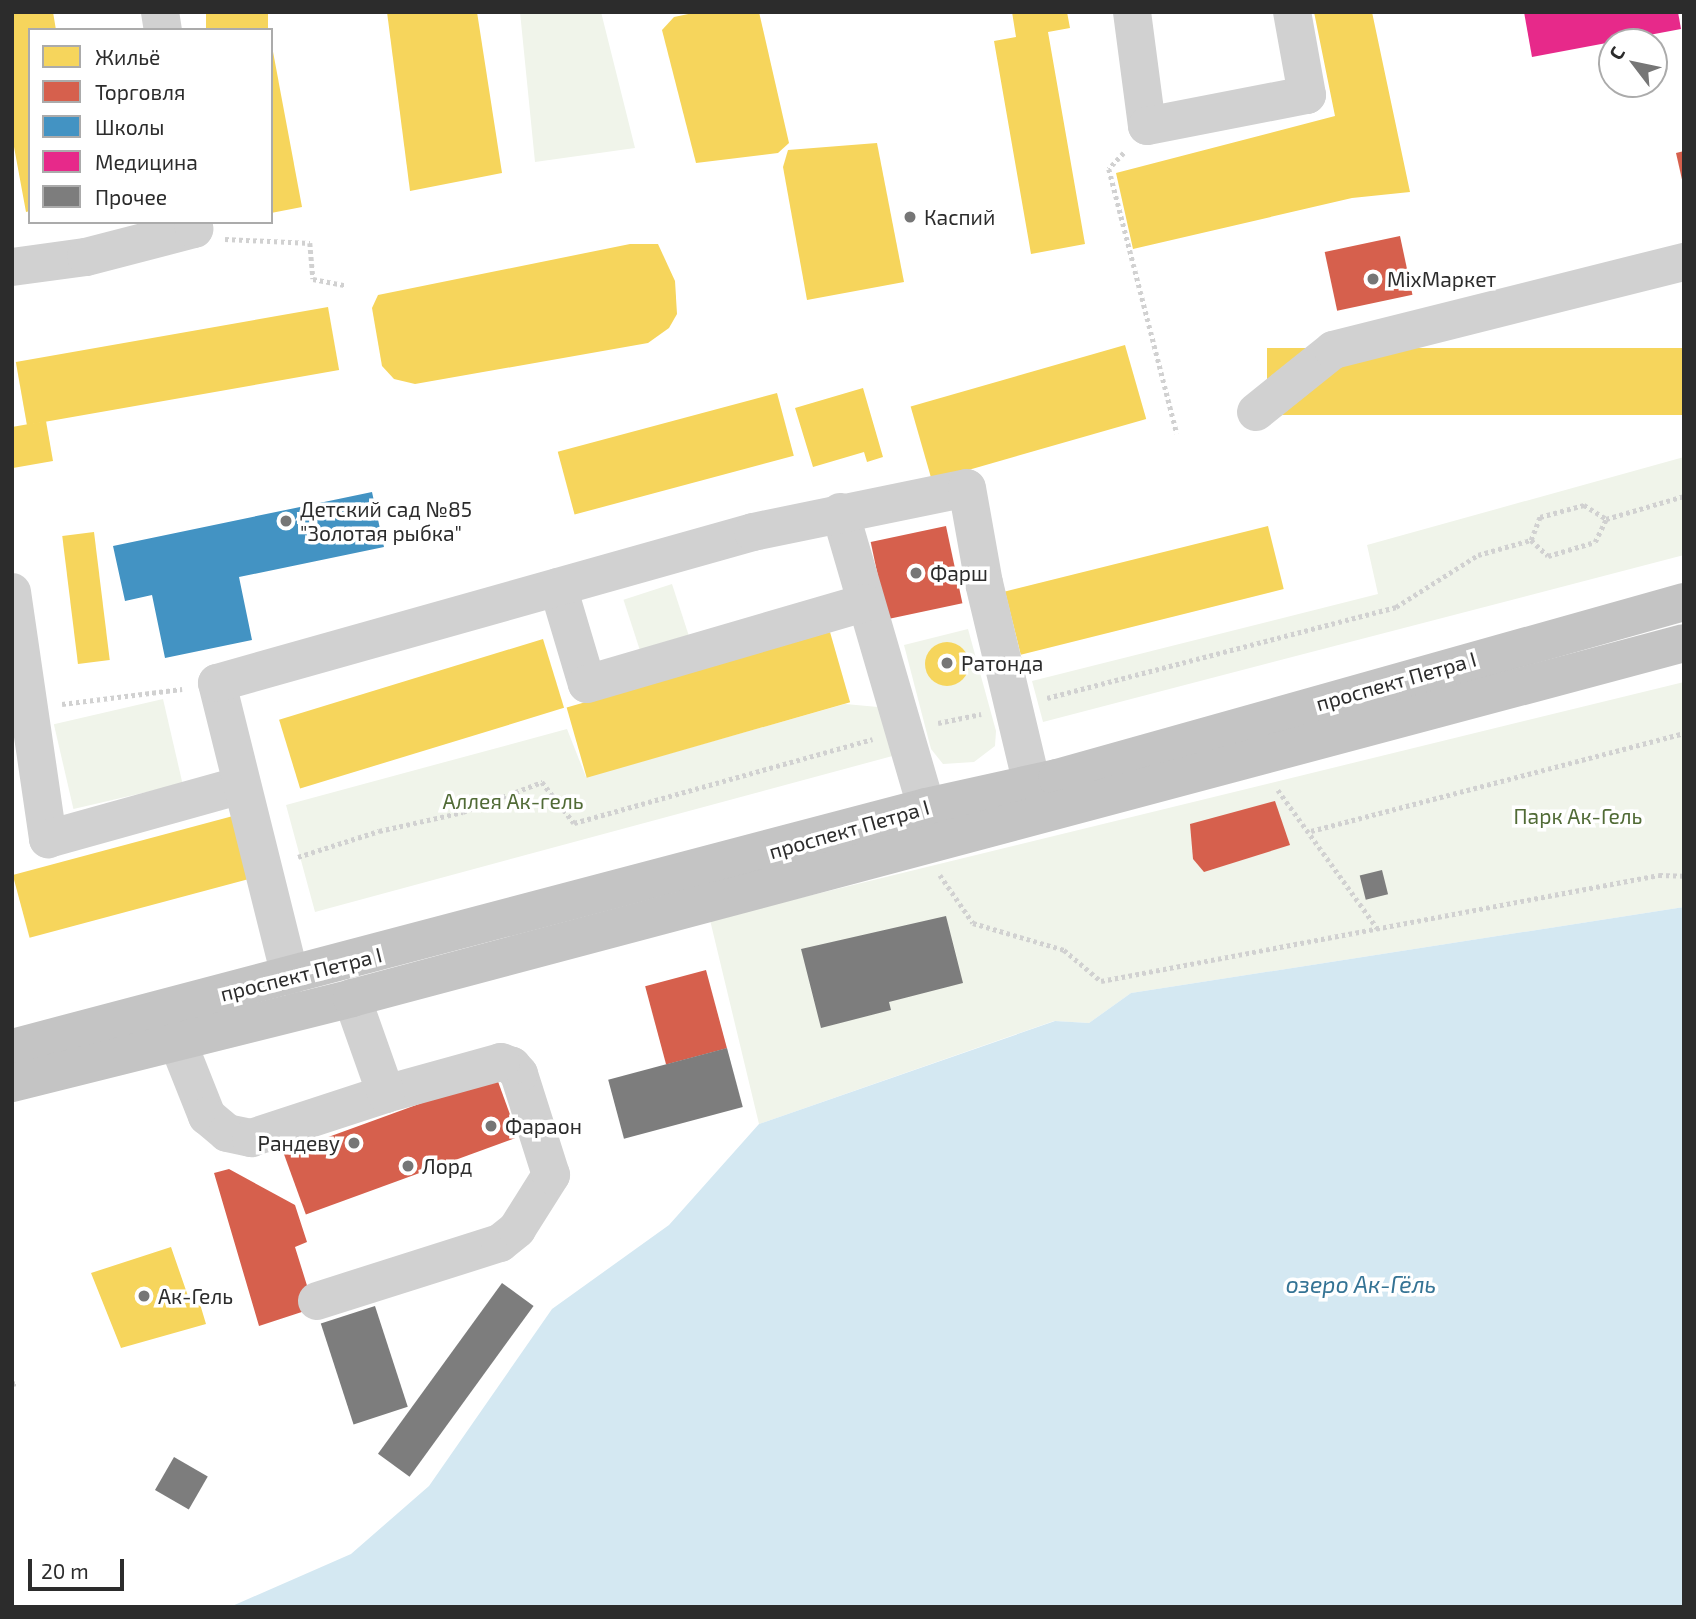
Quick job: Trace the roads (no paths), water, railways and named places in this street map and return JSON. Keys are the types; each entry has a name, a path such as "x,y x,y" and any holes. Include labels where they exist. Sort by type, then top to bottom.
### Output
{"main road":[{"name":"проспект Петра I","path":"12,1048 926,807 1032,784 1684,602"},
{"name":"проспект Петра I","path":"12,1083 178,1044 1684,643"}],"lane":[{"path":"1132,12 1147,126 1307,95 1292,12"},
{"path":"12,267 86,257 194,226"},
{"path":"1256,412 1333,350 1684,262"},
{"path":"290,976 217,683 558,587 840,512 967,488 1032,784"},
{"path":"840,512 864,603 926,807"},
{"path":"558,587 587,684 864,603"},
{"path":"12,592 48,839 242,785"},
{"path":"352,998 386,1094"},
{"path":"178,1044 207,1116 227,1133 251,1138 386,1094 501,1062 512,1066 519,1074 549,1160 547,1187 517,1229 500,1243 317,1301"}],"water":[{"name":"озеро Ак-Гёль","path":"1684,907 1684,1607 230,1607 351,1554 429,1486 552,1309 669,1225 759,1124 1055,1021 1089,1023 1131,993"}],"place":[{"name":"Каспий","path":"910,217"},
{"name":"MixМаркет","path":"1373,279"},
{"name":"Детский сад №85 \"Золотая рыбка\"","path":"286,521"},
{"name":"Фарш","path":"916,573"},
{"name":"Ратонда","path":"947,663"},
{"name":"Фараон","path":"491,1126"},
{"name":"Рандеву","path":"354,1143"},
{"name":"Лорд","path":"408,1166"},
{"name":"Ак-Гель","path":"144,1296"}],"park label":[{"name":"Аллея Ак-гель","path":"513,801"},
{"name":"Парк Ак-Гель","path":"1578,816"}]}
